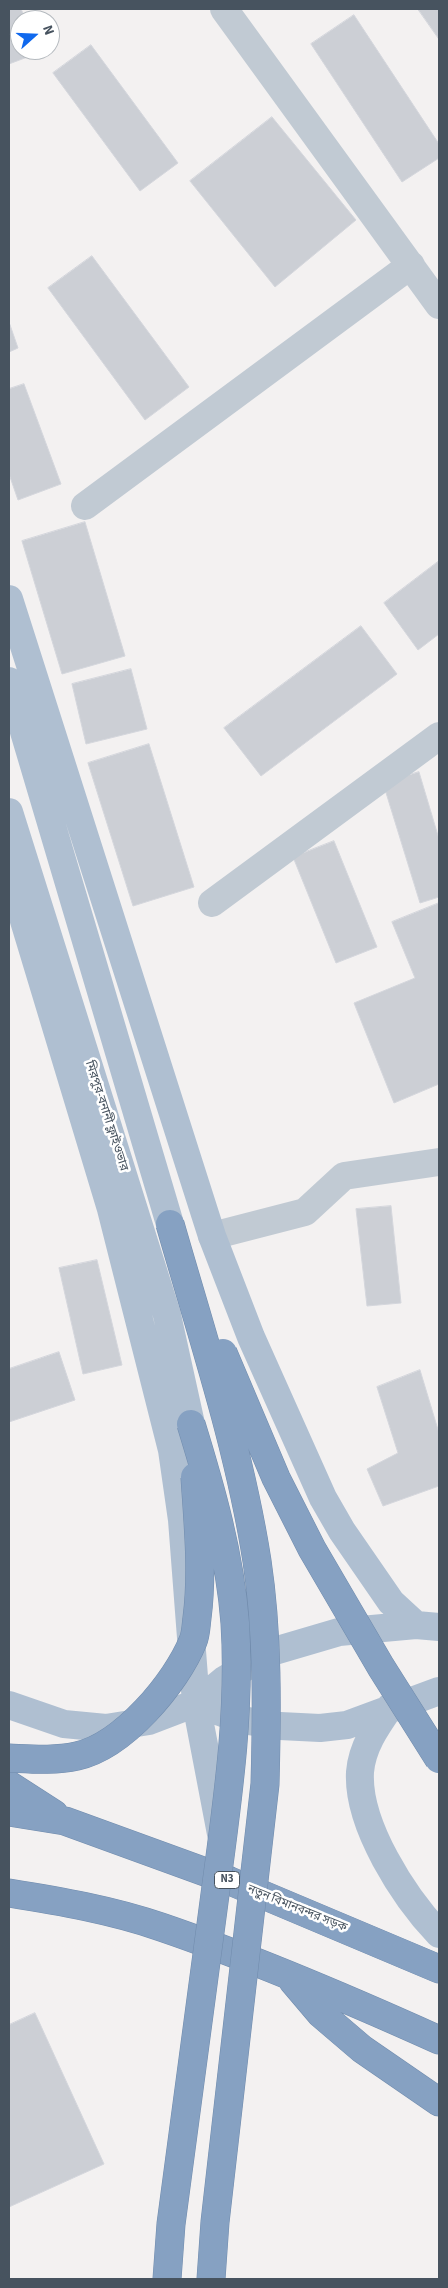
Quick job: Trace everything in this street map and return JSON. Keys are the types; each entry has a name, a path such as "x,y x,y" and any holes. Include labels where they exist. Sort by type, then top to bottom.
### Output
{"highway":[{"path":"170,1224 276,1478 312,1549 381,1667 439,1758"},
{"path":"170,1224 234,1446 246,1501 257,1562 267,1711 265,1784 216,2213 211,2279"},
{"path":"9,1758 51,1760 79,1755 118,1736 166,1688 194,1640 200,1594 192,1424"},
{"path":"167,2279 171,2224 228,1796 236,1695 234,1623 228,1565 212,1492 192,1424"},
{"path":"9,1786 65,1821"},
{"name":"নতুন বিমানবন্দর সড়ক","path":"9,1812 65,1821 230,1881 439,1969"},
{"path":"9,1893 89,1908 160,1926 289,1976 439,2040"},
{"path":"289,1976 321,2014 362,2049 439,2102"}],"main road":[{"path":"9,600 212,1236 251,1338 323,1498 370,1573 391,1602 428,1626"},
{"path":"9,681 170,1224"},
{"name":"মিরপুর-বনানী ফ্লাইওভার","path":"9,812 161,1296 192,1424"},
{"path":"9,871 111,1209 172,1450 182,1520 196,1703 230,1881"},
{"path":"9,1706 64,1724 106,1728 149,1721 196,1703 224,1680 271,1652 339,1632 428,1626"},
{"path":"196,1703 242,1720 280,1726 320,1728 347,1724 439,1691"},
{"path":"390,1707 372,1733 364,1752 360,1772 361,1789 368,1820 386,1859 407,1893 439,1934"}],"street":[{"path":"224,9 439,305"},
{"path":"85,506 411,265"},
{"path":"212,903 439,736"},
{"path":"212,1236 306,1212 344,1176 439,1162"}],"building":[{"path":"9,9 21,9 10,10 10,60 20,60 9,64"},
{"path":"418,9 439,9 439,39"},
{"path":"354,15 439,144 439,158 402,182 311,44"},
{"path":"91,45 178,163 140,191 53,73"},
{"path":"272,117 356,220 275,287 190,181"},
{"path":"92,256 189,387 145,420 48,288"},
{"path":"9,322 18,348 9,352"},
{"path":"24,384 61,484 18,500 9,474 9,389"},
{"path":"85,522 125,656 62,674 22,541"},
{"path":"439,561 439,634 418,650 384,603"},
{"path":"361,626 397,674 261,776 224,728"},
{"path":"131,669 147,729 86,744 72,684"},
{"path":"149,744 194,887 133,906 88,763"},
{"path":"419,772 439,839 439,897 420,903 383,783"},
{"path":"334,841 377,947 336,963 293,857"},
{"path":"439,903 439,1084 394,1103 354,1003 415,978 392,922"},
{"path":"391,1206 401,1303 367,1306 356,1209"},
{"path":"97,1260 122,1365 83,1374 59,1268"},
{"path":"59,1352 75,1400 9,1422 9,1369"},
{"path":"420,1370 439,1433 439,1486 383,1506 367,1469 398,1453 377,1387"},
{"path":"35,2013 104,2164 9,2207 9,2025"}]}
